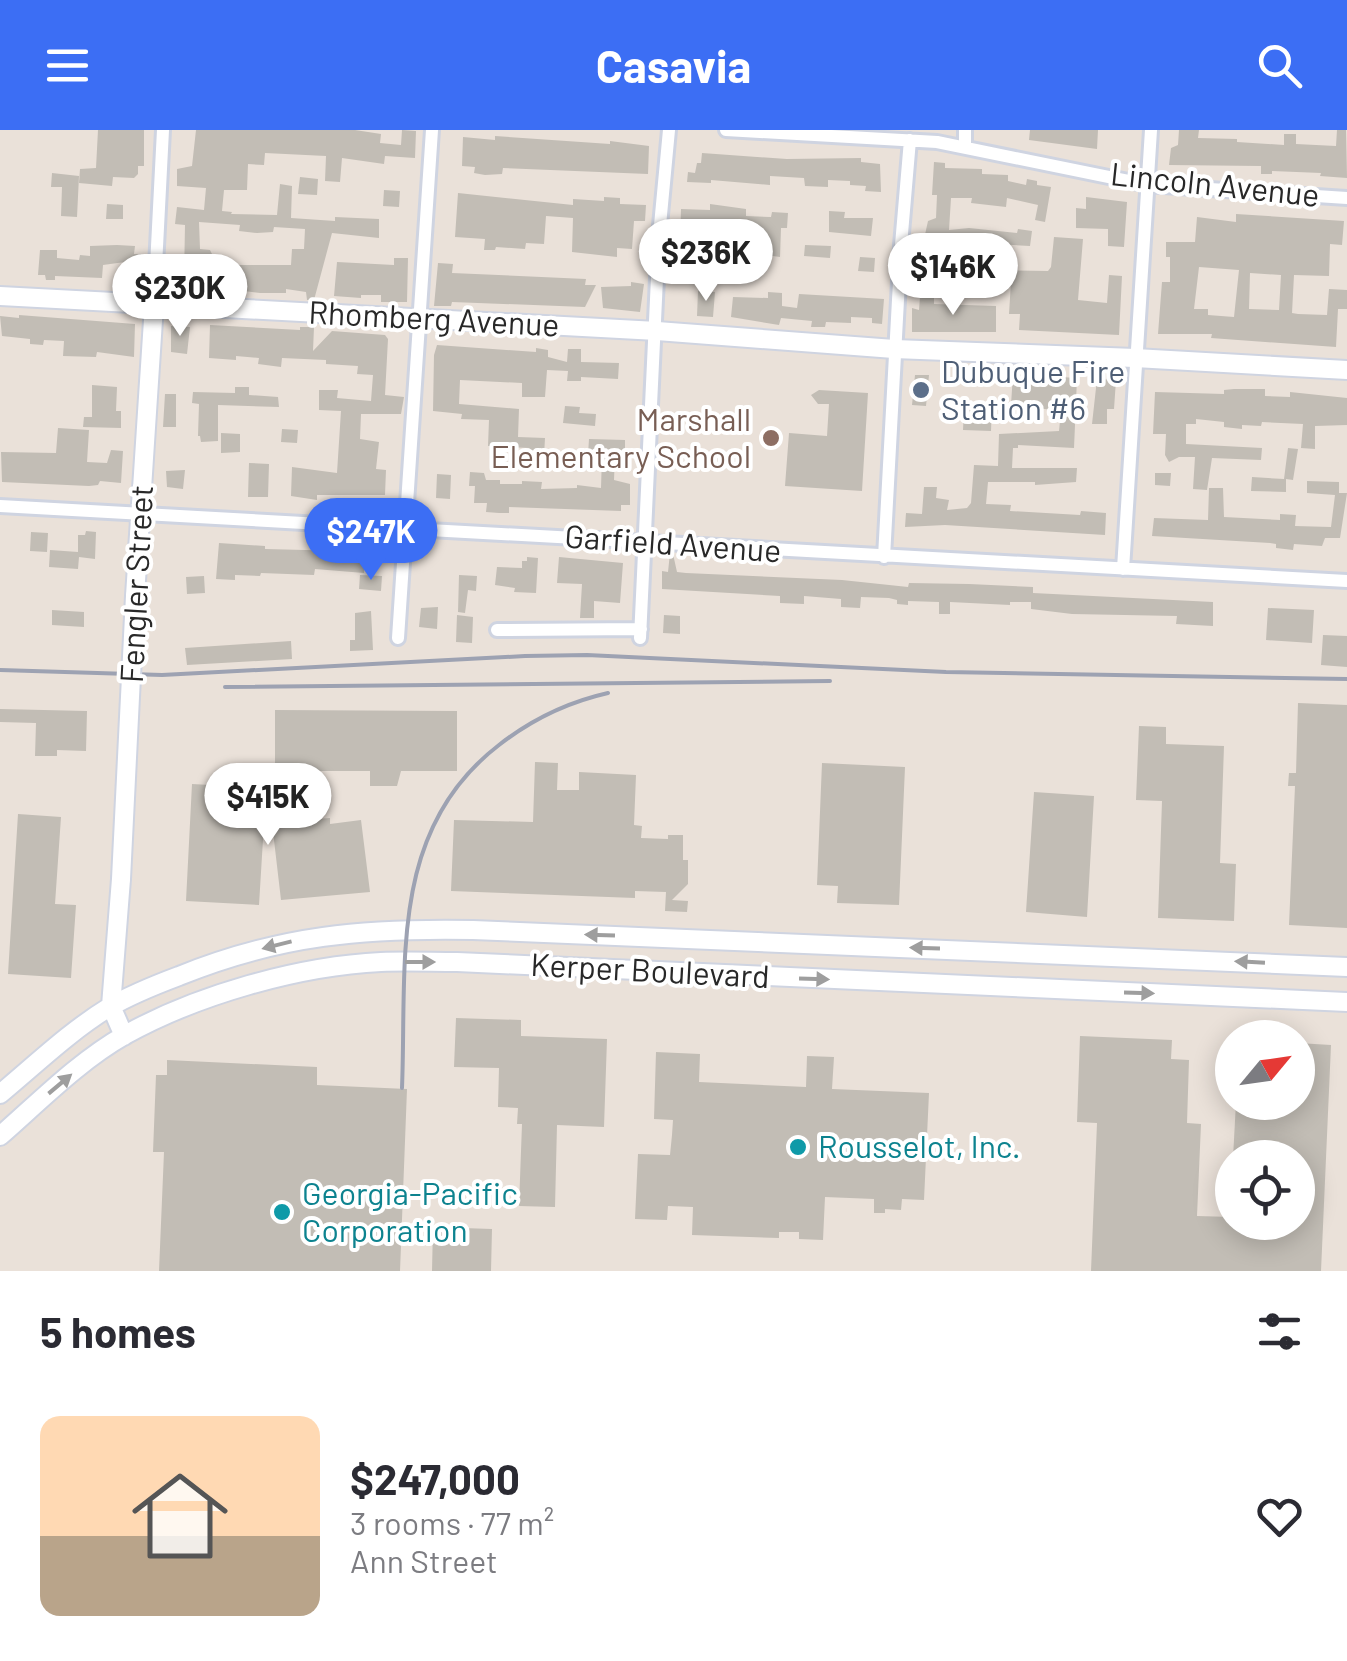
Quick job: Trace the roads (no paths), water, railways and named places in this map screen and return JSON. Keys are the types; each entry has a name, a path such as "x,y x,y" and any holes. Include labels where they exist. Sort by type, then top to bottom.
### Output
{"street":[{"name":"Fengler Street","path":"124,1036 111,1006 163,130"},
{"path":"398,638 432,130"},
{"path":"497,630 641,633 659,236 669,130"},
{"name":"Lincoln Avenue","path":"726,130 910,140 964,146 1148,185 1347,198"},
{"path":"964,146 965,130"},
{"path":"1123,569 1151,130"},
{"path":"884,556 910,140"},
{"name":"Rhomberg Avenue","path":"0,296 657,331 894,350 1347,370"},
{"name":"Garfield Avenue","path":"0,506 1347,581"},
{"name":"Kerper Boulevard","path":"0,1094 69,1035 111,1006 189,972 260,949 345,932 511,931 1347,966"},
{"name":"Kerper Boulevard","path":"0,1136 124,1036 254,984 305,972 381,962 457,962 1347,1002"}],"railway":[{"path":"0,670 162,675 587,655 946,672 1347,679"},
{"path":"225,687 830,681"},
{"path":"402,1088 411,902 421,858 438,817 463,779 511,736 564,707 608,693"}],"place":[{"name":"Dubuque Fire Station #6","path":"921,390"},
{"name":"Marshall Elementary School","path":"771,438"},
{"name":"Rousselot, Inc.","path":"798,1147"},
{"name":"Georgia-Pacific Corporation","path":"282,1212"}]}
